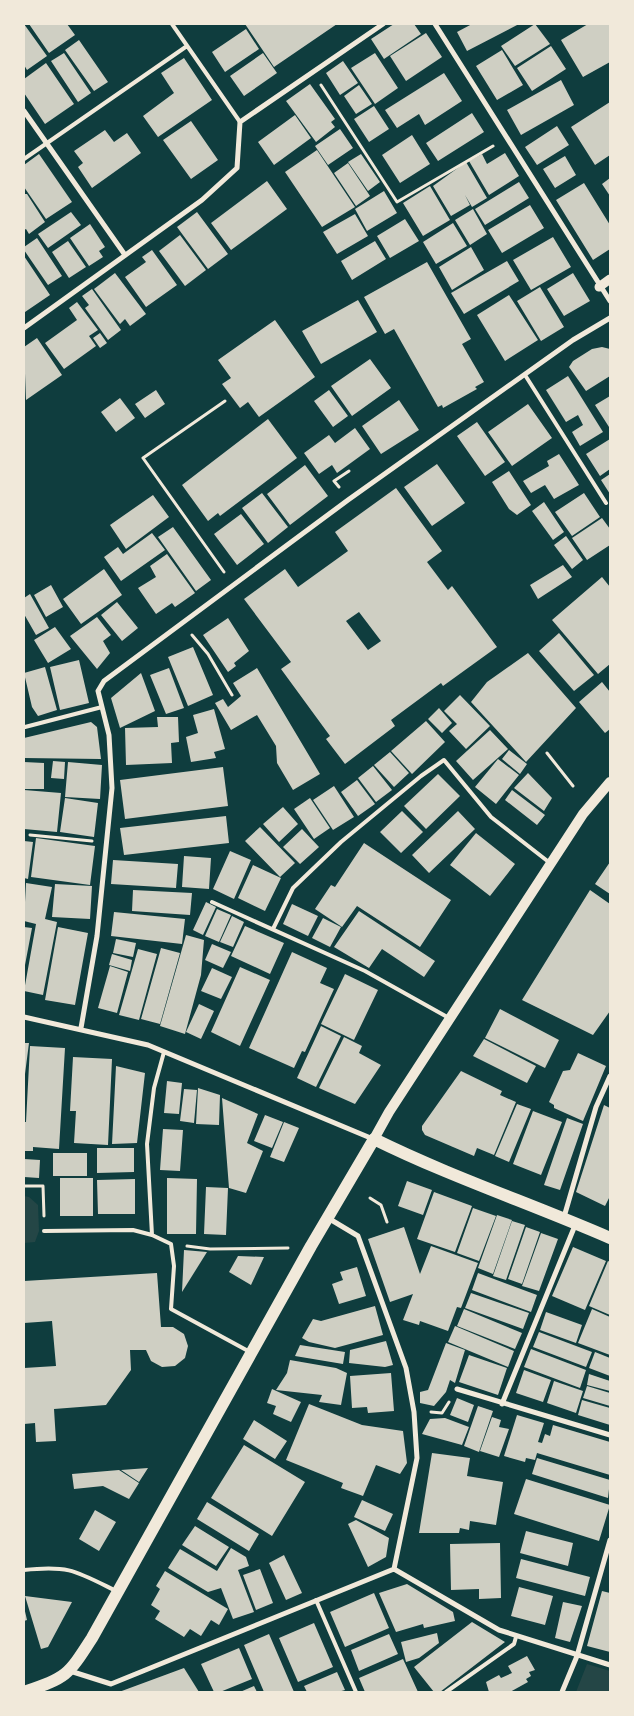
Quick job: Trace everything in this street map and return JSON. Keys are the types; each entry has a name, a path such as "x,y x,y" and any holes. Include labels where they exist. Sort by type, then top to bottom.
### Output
{"main road":[{"path":"24,1692 62,1678 70,1671 92,1638 311,1246 389,1112 451,1019 550,863 583,814 610,782"},
{"path":"374,1139 414,1158 570,1220 610,1238"}],"street":[{"path":"24,328 202,200 237,168 240,122 383,24"},
{"path":"435,24 599,287 610,301"},
{"path":"24,111 125,255"},
{"path":"599,287 610,279"},
{"path":"81,1028 96,936 112,788 109,736 98,691 104,681 182,622 525,375 574,340 610,318"},
{"path":"24,1017 81,1028 148,1045 374,1139"},
{"path":"502,1404 570,1220 596,1107 610,1076"},
{"path":"328,1218 358,1236 406,1368 414,1412 417,1458 394,1569"},
{"path":"457,1389 610,1435"},
{"path":"562,1692 577,1656 610,1540"},
{"path":"70,1671 111,1684 394,1569"},
{"path":"394,1569 498,1630 610,1665"}],"lane":[{"path":"172,24 240,122"},
{"path":"24,159 188,46"},
{"path":"525,375 606,503"},
{"path":"25,727 102,707"},
{"path":"273,929 293,888 341,842 420,776 444,760 491,817 550,863"},
{"path":"212,902 365,971 451,1019"},
{"path":"152,1235 147,1144 154,1088 164,1052"},
{"path":"44,1231 133,1230 152,1235 171,1244 174,1266 171,1309 252,1353"},
{"path":"24,1570 54,1566 79,1572 118,1592"},
{"path":"316,1600 356,1692"},
{"path":"446,1692 514,1644 516,1637"}],"path":[{"path":"312,72 397,202 506,138"},
{"path":"225,400 143,458 233,585"},
{"path":"182,622 208,654 232,695"},
{"path":"547,753 574,786"},
{"path":"30,835 106,842"},
{"path":"24,1186 43,1186 44,1231"},
{"path":"370,1198 381,1205 388,1222"},
{"path":"171,1244 240,1249 280,1249 311,1246"},
{"path":"414,1412 442,1413 457,1389"}],"shaded area":[{"path":"24,1196 29,1197 38,1205 39,1231 35,1242 24,1243"},
{"path":"587,1664 610,1671 610,1692 576,1692"}],"building":[{"path":"24,24 47,56 27,70 24,65"},
{"path":"29,24 67,24 75,35 49,53"},
{"path":"245,24 337,24 274,67"},
{"path":"394,24 414,24 421,34 384,59 371,39"},
{"path":"472,24 519,24 467,51 457,32"},
{"path":"535,24 550,44 515,66 501,46"},
{"path":"588,24 610,24 610,62 583,77 561,40"},
{"path":"246,29 259,49 225,72 212,52"},
{"path":"426,33 442,57 406,81 390,56"},
{"path":"79,40 108,82 94,91 65,50"},
{"path":"551,46 566,69 532,91 517,68"},
{"path":"502,50 523,85 497,100 476,66"},
{"path":"64,53 91,93 78,102 51,61"},
{"path":"263,53 277,73 244,96 230,76"},
{"path":"375,53 398,88 375,104 351,68"},
{"path":"184,58 212,100 158,137 143,116 174,93 161,73"},
{"path":"343,61 358,83 340,95 326,73"},
{"path":"46,63 74,104 45,124 24,93 24,79"},
{"path":"444,73 462,101 425,125 419,114 397,128 385,110"},
{"path":"561,80 574,105 521,135 507,110"},
{"path":"310,84 335,119 331,122 335,127 316,142 286,101"},
{"path":"359,85 372,104 356,114 344,96"},
{"path":"610,102 610,155 595,165 571,127"},
{"path":"374,106 389,129 369,142 354,119"},
{"path":"472,113 484,132 438,161 426,143"},
{"path":"295,115 311,138 274,165 258,142"},
{"path":"191,121 218,160 191,179 163,140"},
{"path":"557,126 569,145 537,165 525,147"},
{"path":"340,129 353,148 328,165 315,146"},
{"path":"105,130 114,142 127,133 141,153 92,188 78,167 83,163 74,151"},
{"path":"412,135 430,164 400,183 382,155"},
{"path":"317,150 355,207 322,227 285,172"},
{"path":"505,153 519,176 489,195 469,161 482,154 487,164"},
{"path":"39,154 72,202 46,219 24,187 24,165"},
{"path":"361,154 380,182 368,191 348,162"},
{"path":"565,156 576,175 555,188 543,169"},
{"path":"466,162 487,198 472,207 465,195 470,205 451,216 433,186"},
{"path":"348,163 370,196 356,206 334,173"},
{"path":"610,178 610,196 602,184"},
{"path":"267,181 287,209 231,250 211,223"},
{"path":"519,182 529,198 485,225 475,209"},
{"path":"584,183 610,225 610,249 593,260 556,200"},
{"path":"430,186 450,220 423,236 403,203"},
{"path":"384,191 397,213 367,231 355,209"},
{"path":"24,194 27,194 45,222 29,234 26,229 24,230"},
{"path":"530,205 544,228 502,253 488,230"},
{"path":"473,209 487,234 470,245 455,220"},
{"path":"71,212 81,225 48,248 38,234"},
{"path":"197,212 228,254 208,269 177,227"},
{"path":"355,214 368,236 337,254 323,232"},
{"path":"405,219 419,241 390,258 377,236"},
{"path":"453,223 467,246 436,264 423,242"},
{"path":"90,224 105,247 99,251 103,257 89,266 70,238"},
{"path":"180,235 206,270 185,286 159,251"},
{"path":"553,237 571,267 531,290 513,260"},
{"path":"37,238 62,276 48,285 24,250 24,247"},
{"path":"68,241 86,267 69,278 52,252"},
{"path":"375,241 386,259 352,280 341,261"},
{"path":"471,247 484,270 452,290 439,267"},
{"path":"152,250 177,285 146,307 125,277 146,262 142,257"},
{"path":"24,256 50,295 25,312 24,310"},
{"path":"507,261 519,281 464,314 451,293"},
{"path":"427,262 471,339 462,344 484,382 475,387 477,389 443,408 442,405 438,407 394,329 385,334 364,297"},
{"path":"115,273 146,314 130,326 125,319 120,324 94,289"},
{"path":"573,273 590,301 564,316 547,289"},
{"path":"540,287 564,327 541,341 517,301"},
{"path":"92,289 121,330 108,340 85,308 89,305 82,296"},
{"path":"509,295 538,340 505,361 477,315"},
{"path":"358,300 377,332 321,364 302,331"},
{"path":"77,302 98,330 89,336 96,346 64,369 45,343 77,320 69,308"},
{"path":"275,320 315,377 259,417 248,402 240,408 222,384 231,378 218,360"},
{"path":"100,333 107,343 100,348 93,338"},
{"path":"37,338 62,375 26,400 24,347"},
{"path":"602,347 610,349 610,376 586,391 569,367 573,361 592,349"},
{"path":"370,359 391,388 352,416 331,386"},
{"path":"568,376 603,432 580,446 572,432 583,425 578,415 566,422 546,390"},
{"path":"156,390 165,404 145,418 135,404"},
{"path":"329,390 348,416 333,427 314,401"},
{"path":"610,396 610,426 609,427 595,405"},
{"path":"120,398 135,418 116,432 101,412"},
{"path":"399,400 419,430 381,454 362,426"},
{"path":"528,404 552,438 512,466 488,432"},
{"path":"268,419 297,458 220,516 218,513 208,521 182,485"},
{"path":"477,422 505,462 485,476 457,436"},
{"path":"355,428 370,449 337,473 332,465 319,474 304,453 329,435 335,443"},
{"path":"610,439 610,469 600,476 586,454"},
{"path":"559,454 579,485 554,499 545,485 531,493 523,481 549,466 547,461"},
{"path":"437,464 465,503 432,526 404,487"},
{"path":"305,465 328,496 290,525 267,494"},
{"path":"509,471 531,505 517,515 509,509 492,482"},
{"path":"610,474 610,494 601,480"},
{"path":"396,488 442,551 427,562 448,590 452,586 497,647 443,686 441,683 391,720 395,726 345,764 326,739 330,736 281,669 291,662 244,599 285,569 298,587 348,551 335,532","holes":["359,612 381,641 368,650 346,621"]},
{"path":"262,493 288,527 268,543 242,508"},
{"path":"584,493 600,517 572,536 555,512"},
{"path":"153,495 169,517 126,549 110,525"},
{"path":"544,502 564,532 553,540 532,511"},
{"path":"241,514 264,544 237,565 214,534"},
{"path":"602,518 610,529 610,545 587,560 572,538"},
{"path":"173,527 211,580 196,591 158,537"},
{"path":"152,533 165,550 121,581 104,557 118,547 123,554"},
{"path":"566,536 583,560 572,569 554,545"},
{"path":"167,554 195,593 175,607 172,603 156,614 138,588 156,577 150,566"},
{"path":"563,565 572,577 538,599 530,585"},
{"path":"104,569 122,595 81,624 63,599"},
{"path":"602,577 610,587 610,664 598,674 552,620"},
{"path":"51,585 63,607 46,617 34,595"},
{"path":"30,594 49,628 36,635 24,614 24,598"},
{"path":"117,602 138,628 122,641 101,615"},
{"path":"97,617 111,635 103,641 110,653 97,669 70,636"},
{"path":"228,618 249,651 234,663 236,666 228,672 203,635"},
{"path":"55,627 71,649 48,663 34,640"},
{"path":"559,633 594,675 574,691 539,651"},
{"path":"193,647 213,695 188,706 168,657"},
{"path":"528,653 576,708 526,762 471,702 487,682"},
{"path":"79,660 89,703 60,710 50,667"},
{"path":"45,667 57,710 38,716 32,707 24,673"},
{"path":"169,668 184,708 166,714 150,675"},
{"path":"257,668 320,774 293,790 277,763 276,746 257,715 231,730 215,703 223,699 228,707 241,696 233,683"},
{"path":"141,673 155,711 120,728 111,698"},
{"path":"602,682 610,692 610,729 605,733 579,702"},
{"path":"460,695 490,726 466,749 449,731 457,724 444,711"},
{"path":"439,708 452,723 442,733 428,719"},
{"path":"214,709 225,749 214,752 216,758 191,762 186,737 198,733 193,715"},
{"path":"157,717 178,717 179,742 171,743 172,763 126,765 125,728 158,727"},
{"path":"426,721 445,742 412,774 391,751"},
{"path":"91,722 97,727 101,759 24,758 24,738"},
{"path":"490,730 508,749 473,780 456,761"},
{"path":"509,750 527,764 520,774 502,759"},
{"path":"390,752 409,773 394,787 374,765"},
{"path":"498,759 519,775 496,804 475,787"},
{"path":"53,761 65,762 64,779 51,778"},
{"path":"24,762 44,763 44,789 24,789"},
{"path":"68,762 102,765 100,799 65,797"},
{"path":"373,766 392,790 376,802 358,778"},
{"path":"223,767 228,806 125,819 120,780"},
{"path":"528,773 552,798 544,811 514,788"},
{"path":"438,774 460,796 426,829 404,806"},
{"path":"357,780 375,804 358,816 341,792"},
{"path":"334,786 354,817 333,830 313,800"},
{"path":"24,790 61,793 57,832 24,829"},
{"path":"512,790 545,815 537,825 505,800"},
{"path":"65,798 98,803 94,837 60,832"},
{"path":"310,798 330,828 314,839 294,809"},
{"path":"283,807 298,824 279,842 263,824"},
{"path":"402,811 423,832 401,853 380,832"},
{"path":"458,811 475,829 429,873 412,855"},
{"path":"226,816 229,843 124,855 120,828"},
{"path":"260,827 295,863 280,877 245,841"},
{"path":"302,829 319,847 300,864 283,847"},
{"path":"476,833 515,864 490,896 450,865"},
{"path":"36,838 95,846 90,885 31,877"},
{"path":"24,841 33,842 28,879 24,878"},
{"path":"364,843 451,900 420,947 357,906 342,927 315,909 331,885 335,887"},
{"path":"230,851 251,860 234,899 213,889"},
{"path":"184,856 211,858 209,889 182,887"},
{"path":"113,860 178,864 176,888 111,884"},
{"path":"610,862 610,894 595,884"},
{"path":"253,865 281,878 265,911 238,898"},
{"path":"26,883 52,887 45,919 57,922 43,995 24,991 36,924 24,921"},
{"path":"55,884 92,886 90,919 52,917"},
{"path":"133,890 192,893 190,915 132,911"},
{"path":"590,890 610,904 610,1011 593,1035 522,1000"},
{"path":"206,902 216,907 203,935 193,930"},
{"path":"292,904 318,916 308,936 283,924"},
{"path":"217,909 231,915 219,942 205,936"},
{"path":"359,911 435,961 424,977 382,949 369,968 334,947"},
{"path":"114,912 185,919 182,944 111,936"},
{"path":"232,916 244,922 233,947 220,942"},
{"path":"323,918 341,927 330,947 312,938"},
{"path":"245,926 284,943 270,974 231,956"},
{"path":"24,927 32,928 25,965 24,965"},
{"path":"58,927 88,933 75,1005 45,1000"},
{"path":"186,935 204,940 201,975 185,1034 160,1026"},
{"path":"116,939 136,943 133,957 113,953"},
{"path":"212,944 231,952 223,968 205,960"},
{"path":"161,948 180,953 160,1024 141,1019"},
{"path":"138,949 157,954 139,1020 119,1015"},
{"path":"292,952 327,968 320,983 334,989 305,1052 302,1051 294,1068 249,1048"},
{"path":"112,954 132,960 130,971 109,965"},
{"path":"110,966 128,972 117,1013 98,1008"},
{"path":"240,967 270,980 240,1046 211,1032"},
{"path":"212,968 232,977 221,999 201,991"},
{"path":"345,974 378,990 354,1040 321,1024"},
{"path":"199,1004 214,1011 201,1039 186,1032"},
{"path":"500,1009 559,1040 545,1068 485,1038"},
{"path":"321,1026 341,1036 316,1087 297,1078"},
{"path":"344,1037 362,1046 359,1053 381,1065 355,1104 319,1088"},
{"path":"484,1039 536,1066 527,1083 473,1056"},
{"path":"24,1043 29,1043 25,1074 24,1074"},
{"path":"30,1046 65,1048 59,1149 33,1147 33,1151 24,1151 24,1122 26,1122"},
{"path":"578,1053 606,1066 583,1121 554,1108 554,1105 549,1102 563,1071 570,1070"},
{"path":"73,1057 112,1059 108,1145 74,1143 76,1111 70,1111"},
{"path":"116,1066 145,1073 137,1143 112,1144"},
{"path":"461,1071 502,1091 500,1095 516,1102 494,1155 477,1148 474,1156 425,1135 422,1130 422,1126"},
{"path":"167,1081 182,1083 179,1114 164,1113"},
{"path":"198,1088 220,1095 219,1125 196,1124"},
{"path":"184,1089 197,1090 194,1123 180,1121"},
{"path":"222,1098 258,1114 247,1143 263,1151 246,1193 229,1188"},
{"path":"517,1104 531,1109 509,1162 495,1156"},
{"path":"604,1105 610,1108 610,1196 605,1206 576,1192"},
{"path":"533,1111 562,1122 541,1175 513,1164"},
{"path":"265,1115 283,1122 272,1148 254,1141"},
{"path":"567,1118 583,1124 560,1190 544,1185"},
{"path":"284,1122 299,1128 284,1162 270,1157"},
{"path":"163,1129 183,1130 180,1171 160,1170"},
{"path":"97,1148 134,1148 134,1172 97,1173"},
{"path":"53,1153 87,1153 87,1176 53,1176"},
{"path":"24,1159 40,1160 39,1178 24,1177"},
{"path":"60,1178 93,1178 93,1216 60,1216"},
{"path":"167,1178 197,1179 196,1234 167,1234"},
{"path":"135,1179 135,1214 98,1214 97,1180"},
{"path":"407,1181 432,1190 423,1215 398,1206"},
{"path":"206,1187 228,1188 226,1235 204,1234"},
{"path":"434,1192 472,1206 455,1252 417,1239"},
{"path":"473,1208 496,1216 479,1261 457,1253"},
{"path":"497,1215 512,1220 493,1274 478,1268"},
{"path":"512,1221 525,1225 506,1280 493,1276"},
{"path":"404,1227 420,1274 431,1246 478,1263 461,1308 457,1307 448,1331 420,1321 419,1325 403,1320 413,1294 390,1302 368,1239"},
{"path":"526,1227 540,1232 522,1284 508,1279"},
{"path":"541,1233 558,1239 539,1291 522,1286"},
{"path":"573,1247 606,1261 585,1310 552,1296"},
{"path":"184,1250 207,1252 182,1292"},
{"path":"238,1256 264,1257 251,1285 229,1272"},
{"path":"608,1261 610,1262 610,1315 589,1306"},
{"path":"357,1267 366,1296 339,1304 332,1284 343,1280 340,1272"},
{"path":"157,1273 161,1327 173,1327 184,1334 188,1346 185,1358 175,1366 162,1367 151,1361 146,1350 130,1350 131,1370 106,1405 54,1409 56,1441 36,1442 35,1423 24,1424 24,1368 56,1366 52,1321 24,1323 24,1281"},
{"path":"478,1273 537,1295 531,1312 472,1290"},
{"path":"471,1293 529,1313 523,1329 465,1308"},
{"path":"375,1306 383,1335 335,1348 309,1342 302,1338 313,1319 321,1321"},
{"path":"464,1309 522,1333 515,1349 457,1326"},
{"path":"592,1309 610,1317 610,1355 578,1343"},
{"path":"546,1312 582,1325 576,1343 540,1330"},
{"path":"455,1326 514,1351 508,1367 448,1342"},
{"path":"539,1332 592,1352 586,1367 533,1347"},
{"path":"386,1341 393,1365 385,1367 349,1363 350,1350"},
{"path":"446,1343 465,1350 455,1383 450,1380 446,1392 434,1406 420,1403 420,1392 428,1390"},
{"path":"300,1345 345,1352 343,1364 295,1356"},
{"path":"531,1349 586,1370 580,1388 524,1367"},
{"path":"595,1352 610,1358 610,1376 589,1368"},
{"path":"469,1355 507,1368 498,1395 459,1382"},
{"path":"290,1360 336,1368 347,1373 341,1405 319,1402 322,1395 276,1390 287,1373"},
{"path":"524,1370 551,1380 543,1402 516,1393"},
{"path":"391,1373 394,1411 368,1413 367,1407 352,1408 350,1376"},
{"path":"589,1374 610,1381 610,1391 587,1385"},
{"path":"554,1381 583,1391 576,1413 547,1403"},
{"path":"587,1386 610,1393 610,1406 583,1398"},
{"path":"272,1389 301,1402 291,1422 273,1414 276,1406 267,1403"},
{"path":"457,1398 474,1405 468,1422 450,1415"},
{"path":"582,1400 610,1408 610,1425 578,1415"},
{"path":"309,1404 362,1425 403,1431 407,1463 400,1474 376,1465 363,1496 341,1488 343,1483 286,1460"},
{"path":"478,1406 493,1411 479,1452 464,1446"},
{"path":"517,1415 544,1423 538,1442 542,1443 545,1434 550,1436 553,1425 610,1442 610,1475 537,1453 535,1460 526,1458 525,1462 504,1456"},
{"path":"492,1417 501,1420 499,1427 509,1429 499,1457 480,1451"},
{"path":"445,1418 469,1427 462,1445 422,1434 430,1419"},
{"path":"254,1420 287,1441 275,1459 243,1439"},
{"path":"244,1445 305,1482 272,1536 211,1498"},
{"path":"432,1453 470,1458 467,1476 503,1482 496,1525 470,1521 469,1530 460,1528 459,1533 419,1533"},
{"path":"537,1458 610,1480 608,1498 532,1474"},
{"path":"148,1468 139,1482 121,1470"},
{"path":"119,1470 139,1483 129,1499 103,1486 74,1489 72,1474"},
{"path":"526,1479 610,1505 599,1541 514,1514"},
{"path":"362,1500 393,1514 385,1531 354,1517"},
{"path":"207,1502 259,1534 249,1551 197,1519"},
{"path":"95,1510 116,1522 99,1551 79,1539"},
{"path":"356,1520 389,1538 386,1557 368,1567 348,1524"},
{"path":"195,1526 229,1547 216,1566 182,1545"},
{"path":"526,1531 573,1543 568,1566 520,1553"},
{"path":"500,1543 501,1598 479,1599 479,1589 451,1590 450,1544"},
{"path":"231,1548 246,1557 249,1566 238,1570 254,1612 233,1619 221,1588 208,1592 168,1568 180,1549 217,1571"},
{"path":"284,1555 302,1593 286,1600 269,1563"},
{"path":"521,1559 590,1577 585,1596 516,1578"},
{"path":"260,1569 273,1603 256,1610 243,1575"},
{"path":"165,1571 228,1609 219,1625 211,1620 201,1636 190,1629 184,1637 155,1619 160,1611 151,1605 160,1589 156,1586"},
{"path":"407,1584 453,1612 455,1621 424,1628 423,1624 396,1632 379,1593"},
{"path":"519,1587 553,1596 545,1625 511,1616"},
{"path":"602,1591 610,1593 610,1652 587,1646"},
{"path":"374,1593 389,1628 345,1647 330,1612"},
{"path":"25,1596 72,1602 48,1647 41,1649"},
{"path":"563,1602 582,1606 570,1642 555,1638"},
{"path":"24,1607 27,1620 24,1621"},
{"path":"472,1622 505,1642 440,1692 434,1692 414,1667"},
{"path":"314,1623 333,1667 298,1682 279,1638"},
{"path":"437,1633 439,1643 419,1658 406,1662 401,1642"},
{"path":"269,1634 294,1692 264,1692 244,1645"},
{"path":"389,1634 398,1654 359,1671 351,1650"},
{"path":"239,1648 252,1679 220,1692 214,1692 201,1664"},
{"path":"527,1656 535,1670 529,1672 531,1676 526,1679 528,1682 510,1692 489,1692 486,1682 499,1675 501,1678 512,1673 508,1666"},
{"path":"403,1659 418,1692 365,1692 359,1678"},
{"path":"184,1668 199,1692 119,1692"},
{"path":"337,1672 345,1690 338,1692 307,1692 304,1686"},
{"path":"254,1686 257,1692 240,1692"}]}
